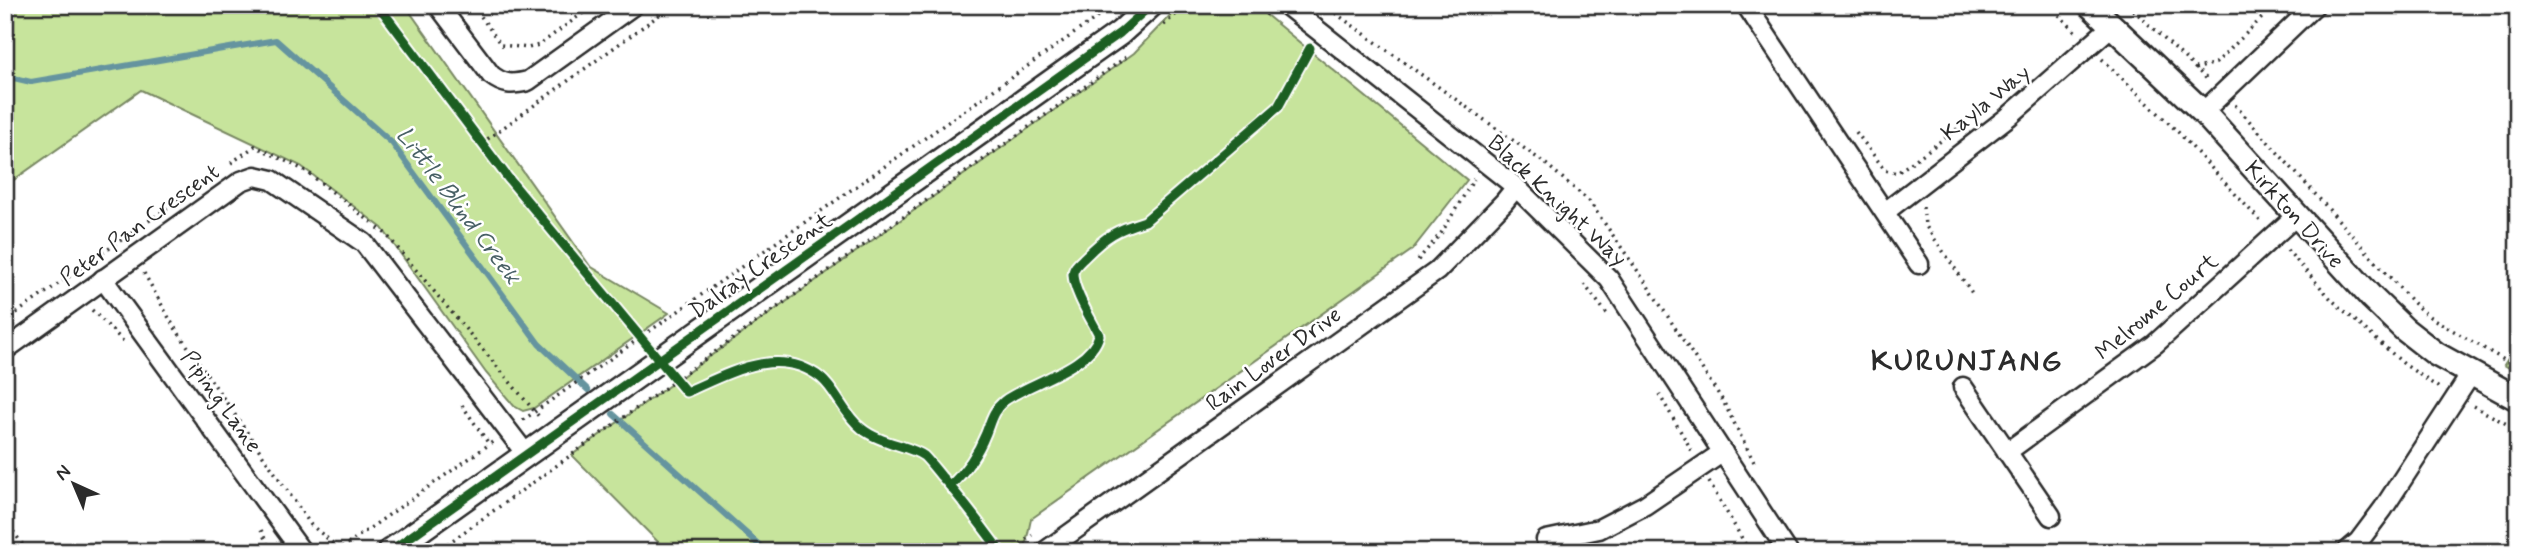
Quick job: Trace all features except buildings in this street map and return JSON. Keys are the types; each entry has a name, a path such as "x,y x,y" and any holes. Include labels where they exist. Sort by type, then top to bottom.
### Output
{"street":[{"path":"438,5 491,75 502,84 514,85 528,81 634,5"},
{"name":"Dalray Crescent","path":"389,552 1120,33 1151,5"},
{"name":"Black Knight Way","path":"1286,5 1516,187 1609,279 1788,552"},
{"path":"1746,5 1919,264"},
{"name":"Kirkton Drive","path":"2090,5 2203,113 2404,329 2436,354 2518,399"},
{"path":"2203,113 2315,5"},
{"name":"Kayla Way","path":"1885,212 2008,117 2112,26"},
{"name":"Peter Pan Crescent","path":"5,350 241,181 255,176 272,180 364,243 526,454"},
{"name":"Rain Lover Drive","path":"1044,552 1437,271 1516,187"},
{"name":"Melrome Court","path":"2007,453 2155,344 2297,215"},
{"name":"Piping Lane","path":"103,279 302,552"},
{"path":"2346,552 2383,509 2471,374"},
{"path":"1963,387 2051,516"},
{"path":"1546,540 1598,529 1645,505 1723,452"}],"path":[{"path":"473,5 501,45 528,48 539,45 594,5"},
{"path":"482,143 673,5"},
{"path":"114,294 144,273 173,325 311,525 338,550 1099,16 1110,5"},
{"path":"1156,32 1186,5"},
{"path":"1255,5 1277,22"},
{"path":"2128,5 2195,69 2224,92 2414,304 2430,317 2518,368"},
{"path":"2195,69 2216,63 2275,5"},
{"path":"436,552 613,425 678,382 1137,48"},
{"path":"2099,64 2107,63"},
{"path":"1853,128 1885,170 1897,173 1964,124 1976,141"},
{"path":"474,132 488,152"},
{"path":"221,170 255,146 306,171 386,234 554,435"},
{"path":"1409,266 1419,259 1443,232 1474,179 1504,202"},
{"path":"5,321 198,186"},
{"path":"1922,199 1925,225 1972,293"},
{"path":"1577,274 1608,316"},
{"path":"633,326 678,382"},
{"path":"1657,389 1750,552"},
{"path":"458,400 489,444"},
{"path":"5,520 28,552"},
{"path":"1009,552 1041,528"}],"green space":[{"path":"5,5 405,5 590,266 669,313 534,408 523,411 514,406 486,373 382,228 301,166 141,90 5,186"},
{"path":"1180,5 1254,5 1467,180 1412,250 1031,519 1024,552 668,552 572,455 1134,53"},
{"path":"2518,343 2518,373 2504,365"}],"waterway":[{"name":"Little Blind Creek","path":"5,76 31,82 276,40 392,143 539,344 588,390"},
{"name":"Little Blind Creek","path":"613,414 767,552"}],"cycle path":[{"path":"378,5 508,178 686,392 753,366 788,363 805,368 826,383 861,428 877,438 924,456 1001,552"},
{"path":"389,552 1120,33 1151,5"},
{"path":"950,486 975,455 1000,404 1072,365 1094,346 1099,335 1076,288 1073,274 1077,265 1112,234 1145,221 1278,107 1310,48"}],"district":[{"name":"KURUNJANG","path":"1967,360"}]}
